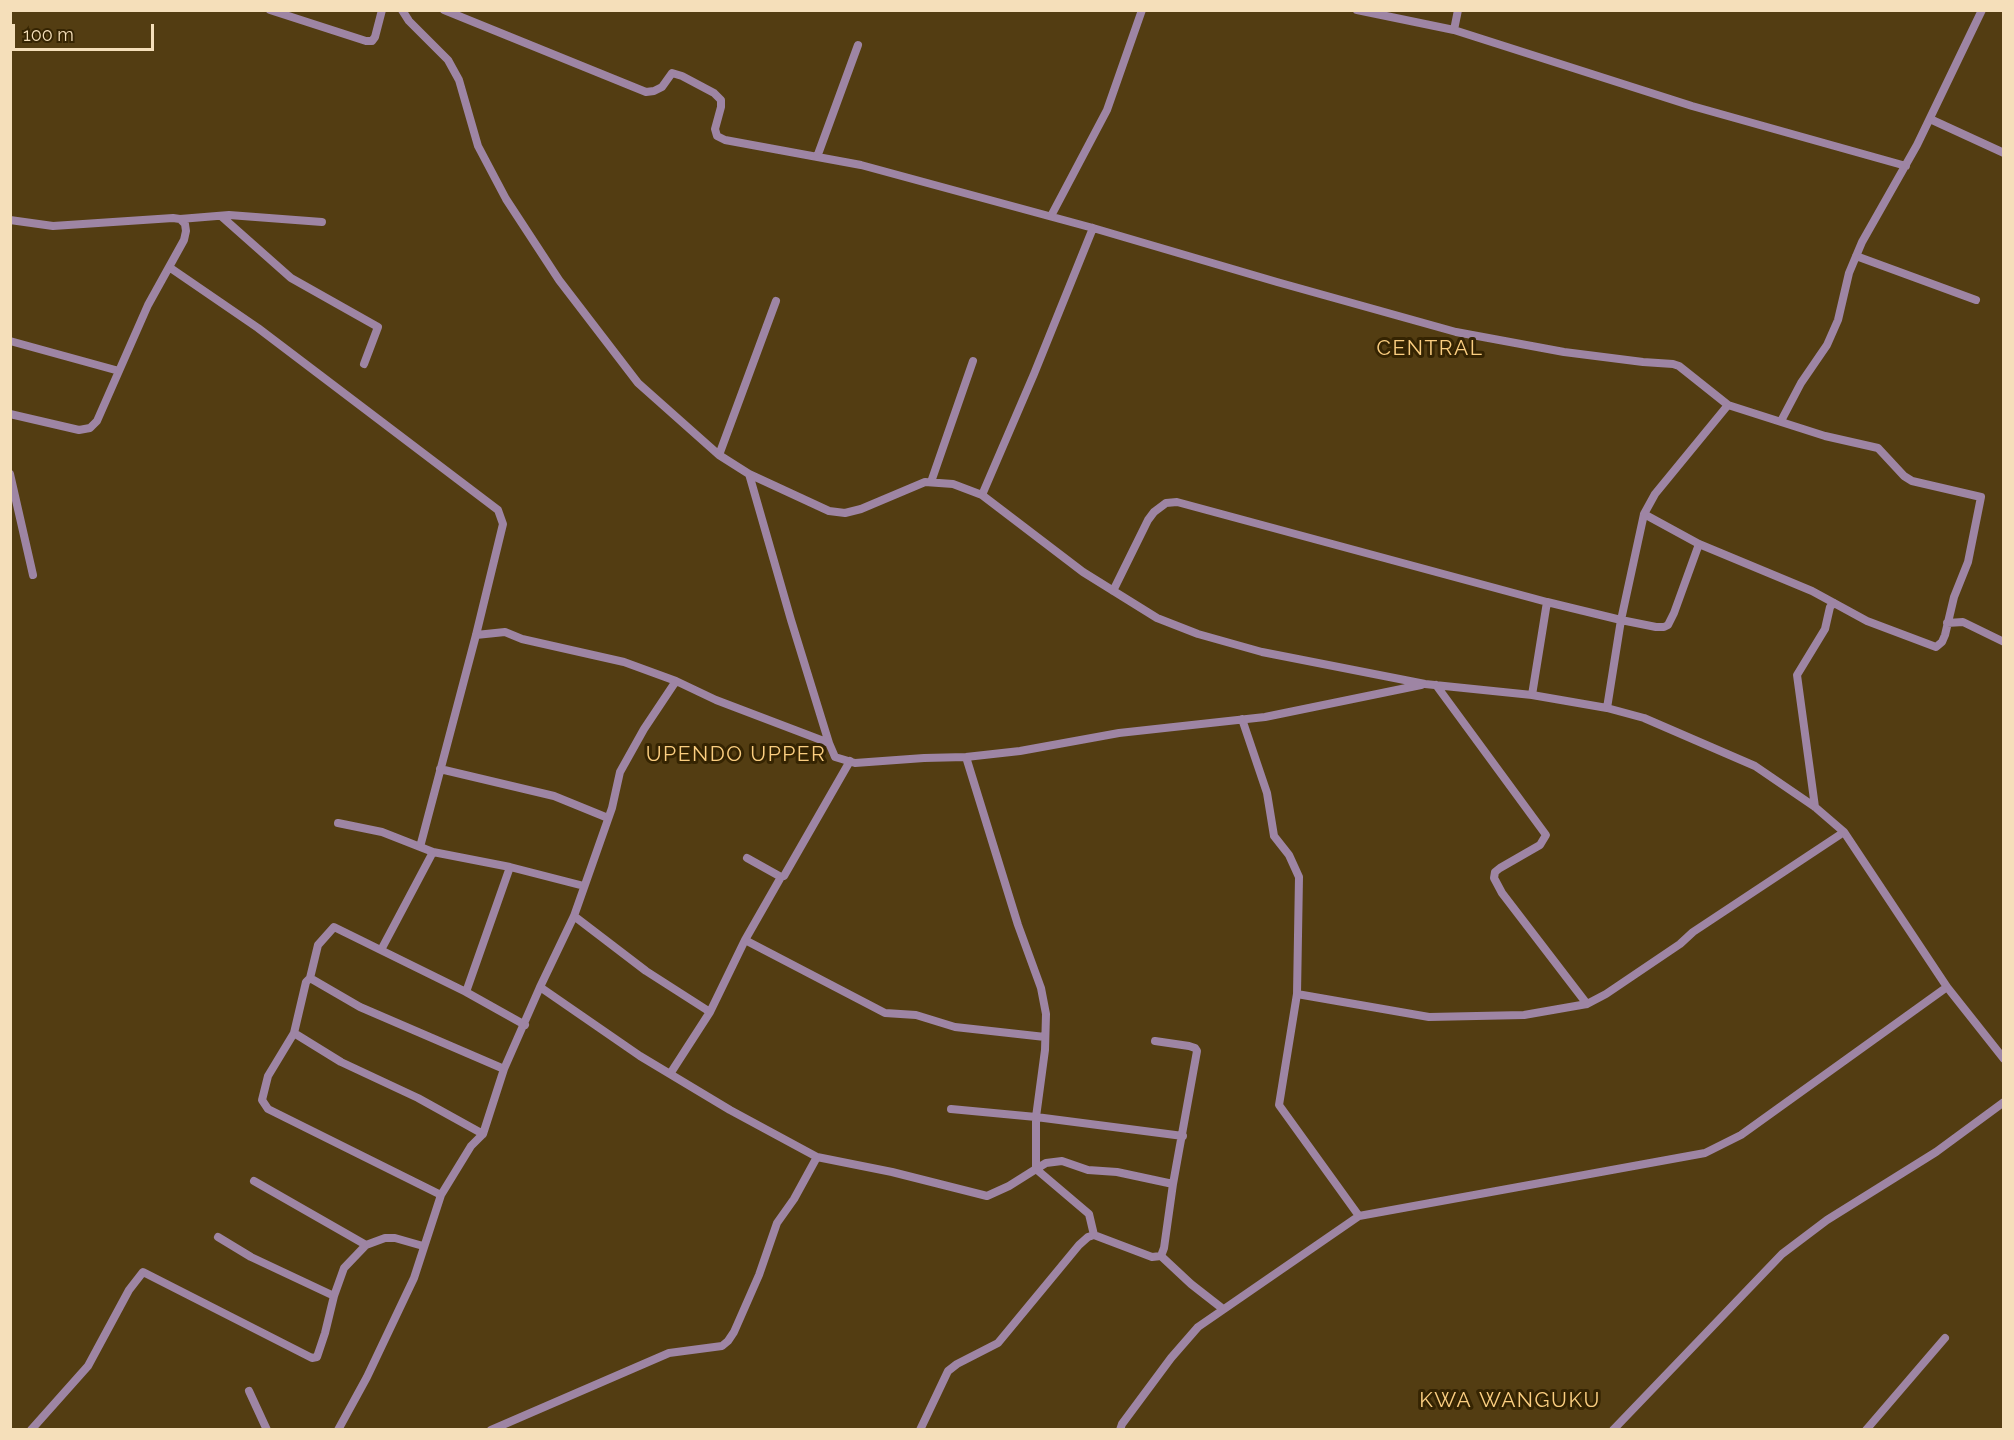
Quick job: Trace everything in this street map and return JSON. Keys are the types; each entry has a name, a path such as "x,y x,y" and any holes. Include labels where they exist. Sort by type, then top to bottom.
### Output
{"street":[{"path":"270,10 366,41 375,37 382,10"},
{"path":"402,10 409,21 448,60 459,80 478,146 506,199 559,280 638,383 719,455 749,474 829,511 845,513 861,509 926,482 953,484 982,495 1083,572 1157,618 1198,634 1262,652 1425,684 1532,695 1607,708 1644,718 1755,766 1815,807 1844,832 1947,987 2004,1059"},
{"path":"444,10 646,92 662,87 672,73 682,76 714,93 721,100 715,129 717,136 725,140 861,165 1094,228 1456,332 1564,352 1673,364 1679,366 1728,405 1825,436 1878,448 1904,476 1912,481 1982,497 1968,562 1954,597 1942,642 1936,647 1867,621 1794,583 1699,544 1644,514"},
{"path":"1051,216 1107,110 1142,10"},
{"path":"1357,10 1454,30 1692,106 1906,166"},
{"path":"1454,30 1458,10"},
{"path":"1782,421 1801,383 1827,345 1838,320 1849,273 1862,242 1906,166 1982,10"},
{"path":"817,158 858,45"},
{"path":"1930,119 2004,153"},
{"path":"220,216 291,279 378,327 364,364"},
{"path":"10,219 53,226 220,216 322,222"},
{"path":"10,414 79,430 90,428 97,421 148,305 184,240 185,224 180,219"},
{"path":"982,495 1094,228"},
{"path":"1856,256 1976,300"},
{"path":"169,267 258,328 498,510 503,524 420,847"},
{"path":"719,455 776,301"},
{"path":"10,340 119,371"},
{"path":"931,482 973,361"},
{"path":"1607,708 1621,620 1644,514 1655,494 1728,405"},
{"path":"10,474 33,575"},
{"path":"749,474 790,620 835,757 871,763 1020,751 1119,733 1265,717 1425,684"},
{"path":"1113,591 1154,512 1166,503 1177,502 1547,602 1656,627 1668,625 1699,544"},
{"path":"1532,695 1547,602"},
{"path":"1815,807 1797,675 1825,629 1830,607 1834,603"},
{"path":"1947,623 1963,622 2004,642"},
{"path":"476,635 504,632 522,639 624,662 829,743"},
{"path":"338,1430 367,1377 414,1278 441,1195 471,1146 483,1134 504,1069 574,916 608,818 620,772 644,729 676,681"},
{"path":"1436,685 1546,835 1540,845 1495,872 1494,878 1502,893 1587,1004"},
{"path":"1242,719 1267,793 1274,836 1289,855 1299,877 1297,994 1280,1108 1359,1216"},
{"path":"966,757 1018,925 1041,988 1046,1014 1036,1117 1036,1169 1089,1214 1094,1235"},
{"path":"670,1074 710,1012 745,940 850,761"},
{"path":"440,769 554,796 608,818"},
{"path":"338,823 382,832 432,852 510,867 584,886"},
{"path":"1297,994 1429,1017 1524,1015 1587,1004 1606,994 1680,944 1693,932 1844,832"},
{"path":"381,950 432,852"},
{"path":"747,858 781,876"},
{"path":"466,992 510,867"},
{"path":"574,916 646,971 710,1012"},
{"path":"441,1195 268,1109 262,1100 268,1076 294,1032 318,945 334,927 466,992 525,1025"},
{"path":"745,940 885,1013 916,1015 955,1027 1045,1037"},
{"path":"310,978 360,1007 504,1069"},
{"path":"540,987 640,1056 730,1110 817,1157 892,1172 987,1196 1009,1186 1047,1163 1062,1161 1088,1170 1117,1172 1173,1184"},
{"path":"1120,1430 1122,1424 1171,1358 1198,1328 1359,1216 1705,1153 1742,1136 1947,987"},
{"path":"294,1032 341,1062 418,1098 483,1134"},
{"path":"1155,1041 1189,1046 1195,1048 1197,1052 1161,1256"},
{"path":"1613,1430 1782,1254 1827,1220 1936,1152 2004,1102"},
{"path":"951,1109 1036,1117 1183,1136"},
{"path":"491,1430 669,1353 722,1346 728,1341 759,1275 777,1223 794,1199 817,1157"},
{"path":"254,1180 366,1245"},
{"path":"920,1430 948,1371 998,1342 1088,1237 1094,1235 1152,1257 1161,1256 1223,1309"},
{"path":"218,1237 251,1257 334,1296"},
{"path":"31,1430 88,1366 129,1290 143,1272 312,1358 317,1357 344,1268 366,1245 385,1238 395,1238 423,1246"},
{"path":"1866,1430 1945,1338"},
{"path":"249,1391 267,1430"}],"district":[{"name":"CENTRAL","path":"1430,349"},
{"name":"UPENDO UPPER","path":"736,755"},
{"name":"KWA WANGUKU","path":"1510,1401"}]}
